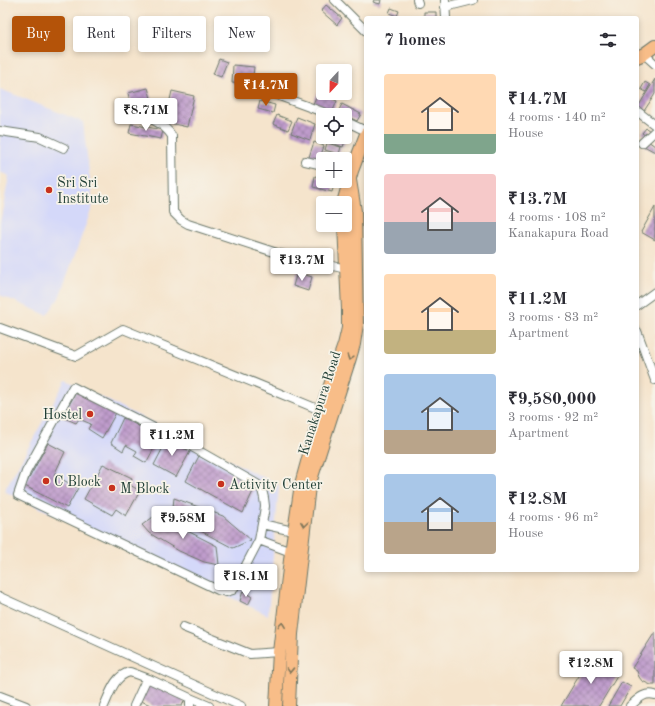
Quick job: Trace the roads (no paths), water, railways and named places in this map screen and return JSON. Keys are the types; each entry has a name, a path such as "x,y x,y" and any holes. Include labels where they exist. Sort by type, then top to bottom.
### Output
{"highway":[{"path":"640,55 655,46"},
{"path":"352,167 364,137"},
{"name":"Kanakapura Road","path":"352,188 355,207 353,308"},
{"name":"Kanakapura Road","path":"276,706 279,652 293,531 301,484 326,412 354,344 357,324 346,269 344,232"},
{"name":"Kanakapura Road","path":"289,706 294,618 309,486 326,412"}],"street":[{"path":"335,0 364,29"},
{"path":"446,16 445,4 472,0"},
{"path":"640,55 655,64"},
{"path":"263,90 316,109"},
{"path":"121,110 157,120 168,129 172,136 173,212 181,220 188,224 277,253 346,269"},
{"path":"639,113 655,125"},
{"path":"352,125 364,131"},
{"path":"0,131 40,137 64,148"},
{"path":"642,143 655,131"},
{"path":"305,161 316,163"},
{"path":"639,304 655,292"},
{"path":"0,328 76,356 123,329 326,412"},
{"path":"639,336 652,365 655,380"},
{"path":"73,387 192,447 257,484 262,490 264,498 262,524 259,540 233,590 226,592 218,590 18,494 26,472 73,387"},
{"path":"262,524 293,531"},
{"path":"259,540 291,552"},
{"path":"0,597 241,706"},
{"path":"183,627 250,654 279,652"},
{"path":"104,706 120,676 130,672 149,679 190,702 209,706"},
{"path":"134,706 146,680 149,679"},
{"path":"630,706 643,695 650,693 655,695"},
{"path":"0,696 26,706"}],"place":[{"name":"Sri Sri Institute","path":"49,190"},
{"name":"Hostel","path":"90,414"},
{"name":"C Block","path":"46,481"},
{"name":"Activity Center","path":"221,484"},
{"name":"M Block","path":"112,488"}]}
